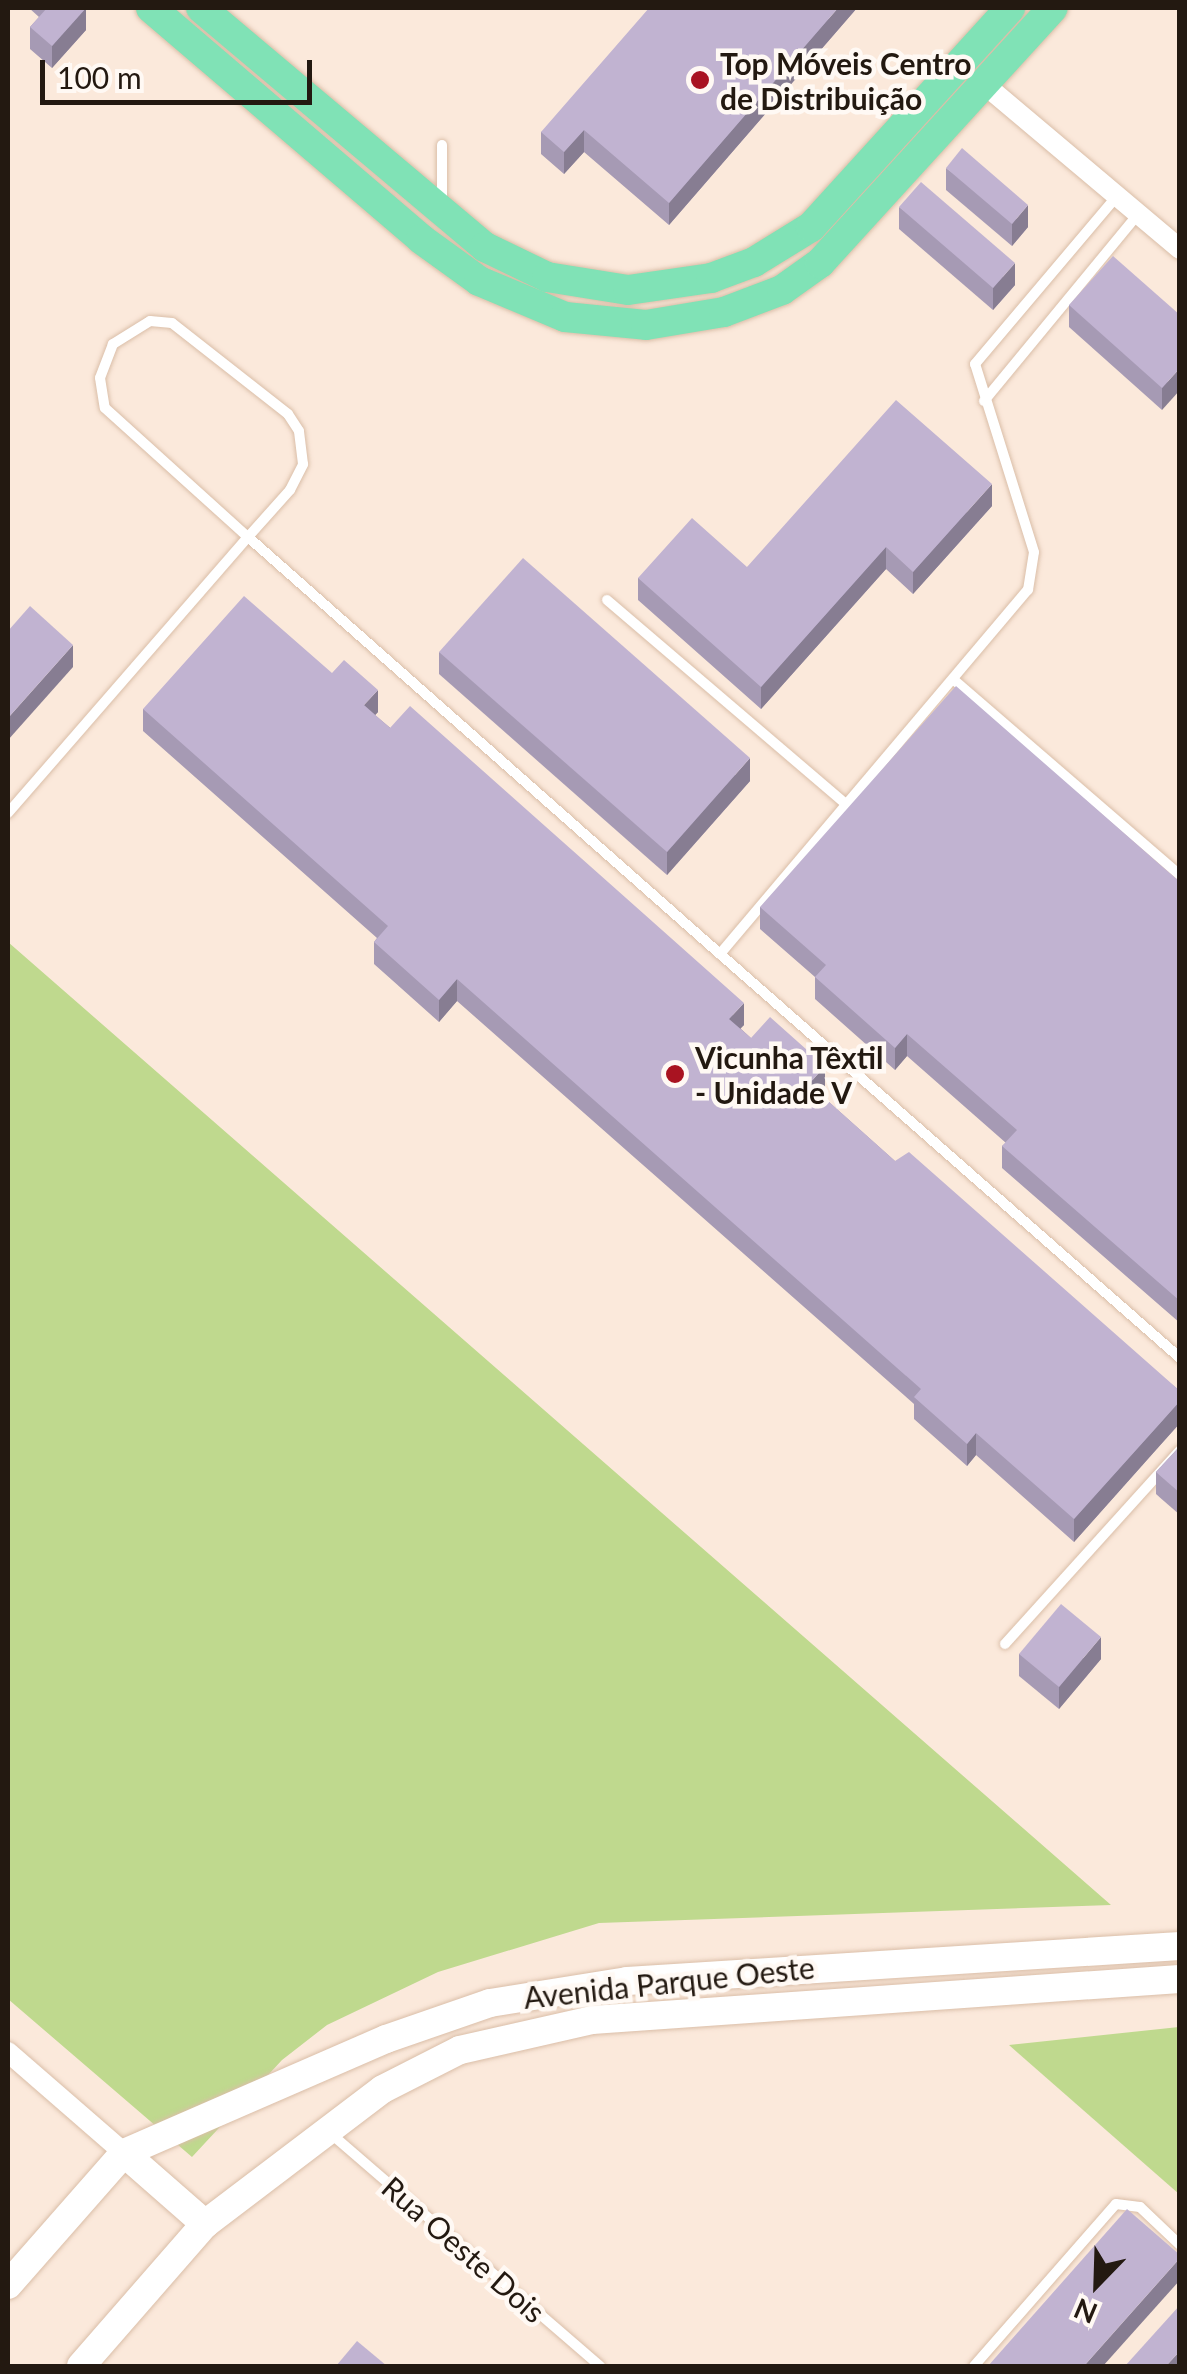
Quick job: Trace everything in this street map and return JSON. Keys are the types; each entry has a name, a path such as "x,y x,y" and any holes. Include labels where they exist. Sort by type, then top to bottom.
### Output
{"main road":[{"path":"151,8 479,281 522,303 607,324 682,322 782,290 837,248 1053,8"},
{"path":"202,8 485,246 547,277 628,290 710,278 754,262 811,227 1010,8"}],"street":[{"path":"984,84 1180,249"},
{"name":"Avenida Parque Oeste","path":"8,2285 124,2153 386,2039 533,1992 1180,1946"},
{"name":"Avenida Parque Oeste","path":"82,2366 204,2224 383,2089 438,2059 544,2027 1180,1979"},
{"path":"8,2052 204,2224"}],"lane":[{"path":"442,145 442,213"},
{"path":"720,954 1017,607 1032,576 1034,552 984,401 976,364 1117,196"},
{"path":"984,401 1139,213"},
{"path":"8,813 248,537 299,476 304,452 299,432 288,414 190,330 150,321 128,329 105,360 100,378 104,408 248,537 720,954 1180,1358"},
{"path":"607,600 847,805"},
{"path":"954,680 1180,876"},
{"path":"1005,1644 1180,1450"},
{"name":"Rua Oeste Dois","path":"328,2132 600,2366"},
{"path":"974,2366 1116,2204 1140,2207 1180,2245"}],"green space":[{"path":"8,942 1111,1905 599,1923 438,1972 327,2025 282,2060 192,2157 8,1999"},
{"path":"1179,2027 1179,2194 1009,2045"}],"building":[{"path":"47,8 86,8 52,46 30,27"},
{"name":"Top Móveis Centro de Distribuição","path":"649,8 838,8 669,203 584,130 564,152 541,132"},
{"path":"962,148 1028,205 1012,224 946,168"},
{"path":"921,182 1015,263 993,288 899,207"},
{"path":"1113,256 1180,315 1180,368 1162,388 1069,305"},
{"path":"896,400 992,484 913,572 886,547 761,687 638,578 692,518 747,567"},
{"path":"523,558 750,758 667,852 439,652"},
{"name":"Vicunha Têxtil - Unidade V","path":"244,596 332,673 344,660 378,690 364,705 390,728 410,706 744,1003 729,1019 751,1038 770,1017 825,1066 809,1084 895,1161 909,1152 1180,1391 1180,1401 1074,1519 976,1433 967,1444 914,1397 921,1389 457,979 439,1000 374,942 388,926 143,709"},
{"path":"30,606 73,645 8,718 8,631"},
{"name":"Vicunha Têxtil - Unidade V","path":"956,686 1180,882 1180,1301 1002,1146 1017,1130 907,1034 895,1048 815,977 826,965 760,907"},
{"path":"1180,1446 1180,1493 1156,1472"},
{"path":"1061,1604 1101,1637 1059,1687 1019,1654"},
{"path":"1127,2209 1180,2258 1084,2366 988,2366"},
{"path":"1180,2305 1180,2351 1166,2366 1125,2366"},
{"path":"357,2341 387,2366 336,2366"}],"place":[{"name":"Top Móveis Centro de Distribuição","path":"700,80"},
{"name":"Vicunha Têxtil - Unidade V","path":"675,1074"}]}
